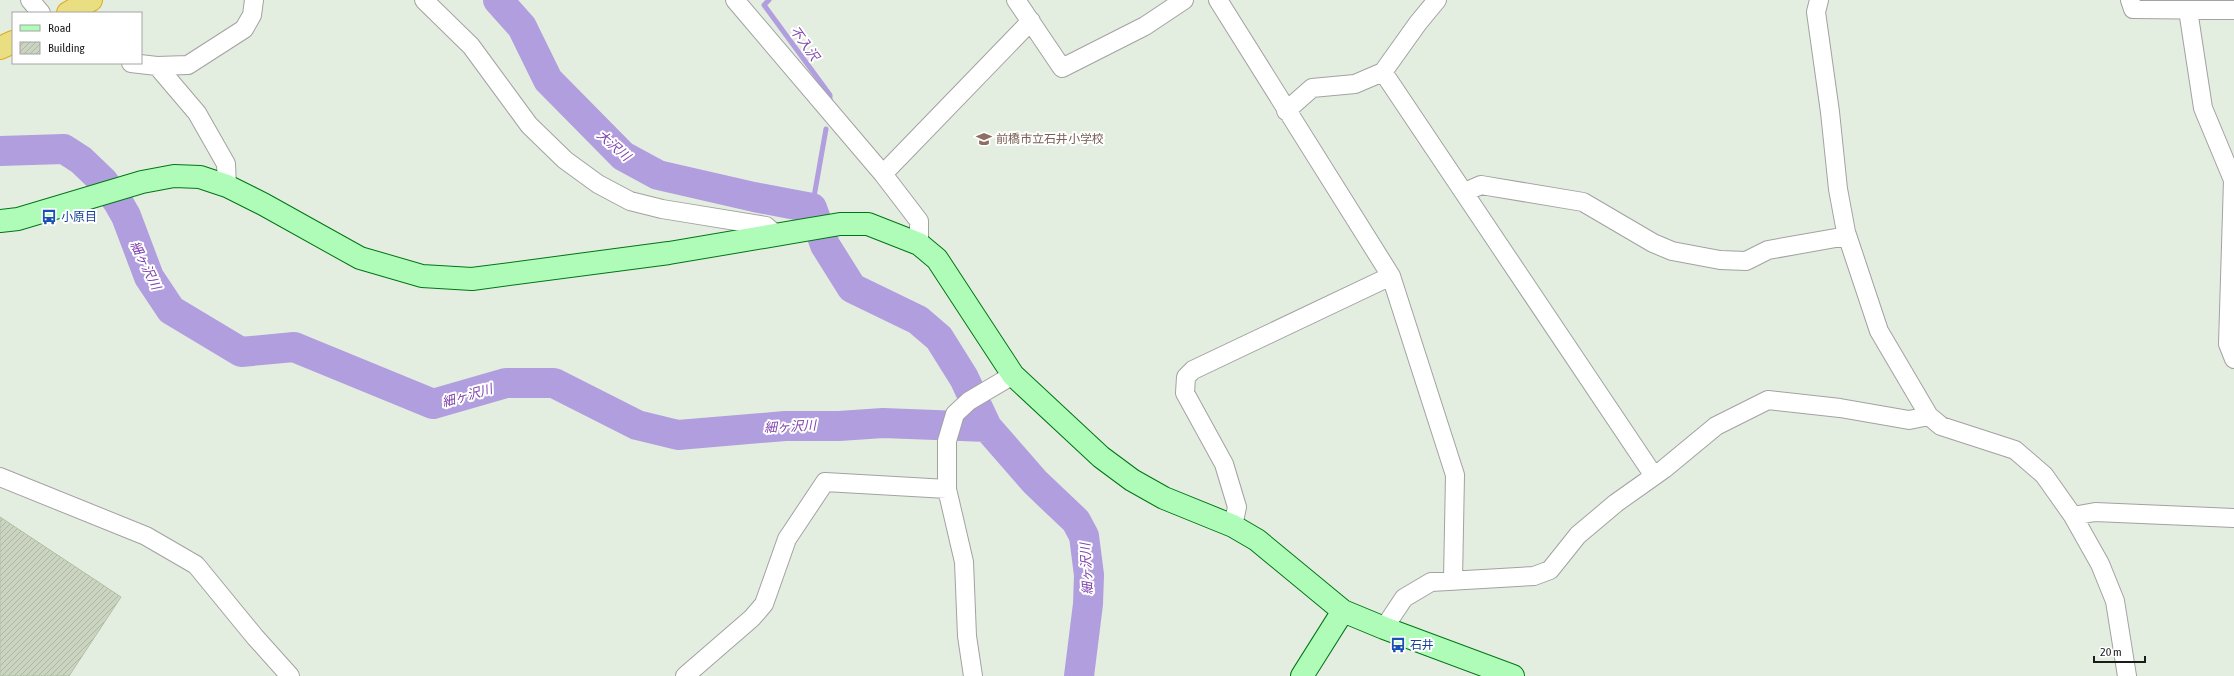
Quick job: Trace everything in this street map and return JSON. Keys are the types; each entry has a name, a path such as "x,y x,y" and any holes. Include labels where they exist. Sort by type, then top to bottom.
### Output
{"highway":[{"path":"70,12 91,0"},
{"path":"0,48 12,42"}],"street":[{"path":"30,0 40,12"},
{"path":"139,64 156,66 188,64 244,29 252,15 254,0"},
{"path":"424,0 471,46 529,125 566,160 598,184 630,201 662,209 766,226 775,234"},
{"path":"734,0 883,174 919,222 919,244"},
{"path":"1016,0 1062,68 1145,26 1184,0"},
{"path":"1218,0 1286,111 1391,276 1455,475 1453,580"},
{"path":"1286,111 1312,88 1356,84 1383,72 1418,23 1437,0"},
{"path":"1819,0 1816,12 1830,112 1838,189 1847,236 1879,331 1929,416 1941,426 2015,450 2044,475 2073,516 2100,564 2115,601 2127,676"},
{"path":"2130,0 2133,9 2234,10"},
{"path":"2188,10 2203,108 2232,180 2228,344 2234,359"},
{"path":"883,174 1031,21"},
{"path":"156,66 197,113 226,164 227,186"},
{"path":"1383,72 1465,192 1654,476"},
{"path":"0,221 18,219 110,192 174,176 200,177 227,186 360,258 422,276 472,279 669,253 840,224 868,224 919,244 938,259 1013,375 1101,456 1132,480 1164,498 1233,526 1257,540 1343,611 1384,628 1513,676"},
{"path":"1465,192 1481,185 1583,202 1653,243 1672,251 1720,260 1746,261 1768,250 1783,246 1847,236"},
{"path":"1233,526 1237,507 1224,464 1185,393 1186,377 1193,370 1391,276"},
{"path":"973,676 967,636 964,562 947,489 947,441 955,414 969,401 1013,375"},
{"path":"1384,628 1404,598 1431,582 1534,576 1550,570 1578,535 1616,503 1654,476 1716,426 1768,400 1840,408 1909,420 1929,416"},
{"path":"0,477 146,536 196,565 255,637 290,676"},
{"path":"685,676 752,618 764,604 787,539 825,482 947,489"},
{"path":"2073,516 2095,512 2234,518"},
{"path":"1302,676 1343,611"}],"building":[{"path":"0,517 121,597 69,676 0,676"}],"waterway":[{"name":"細ヶ沢川","path":"498,0 522,27 548,80 623,156 658,175 754,197 812,208 825,245 852,288 918,320 939,338 964,378 987,427 1035,482 1076,521 1084,536 1089,575 1088,604 1079,676"},
{"name":"不入沢","path":"769,0 764,5 830,95 830,102"},
{"name":"不入沢","path":"812,208 826,129"},
{"name":"細ヶ沢川","path":"0,151 64,149 81,160 103,181 118,202 126,216 149,277 171,310 241,352 294,347 433,404 506,383 554,383 637,425 678,435 785,426 839,426 883,423 987,427"}],"place":[{"name":"前橋市立石井小学校","path":"984,139"},
{"name":"小原目","path":"49,217"},
{"name":"石井","path":"1398,645"}],"water label":[{"name":"大沢川","path":"614,145"}]}
